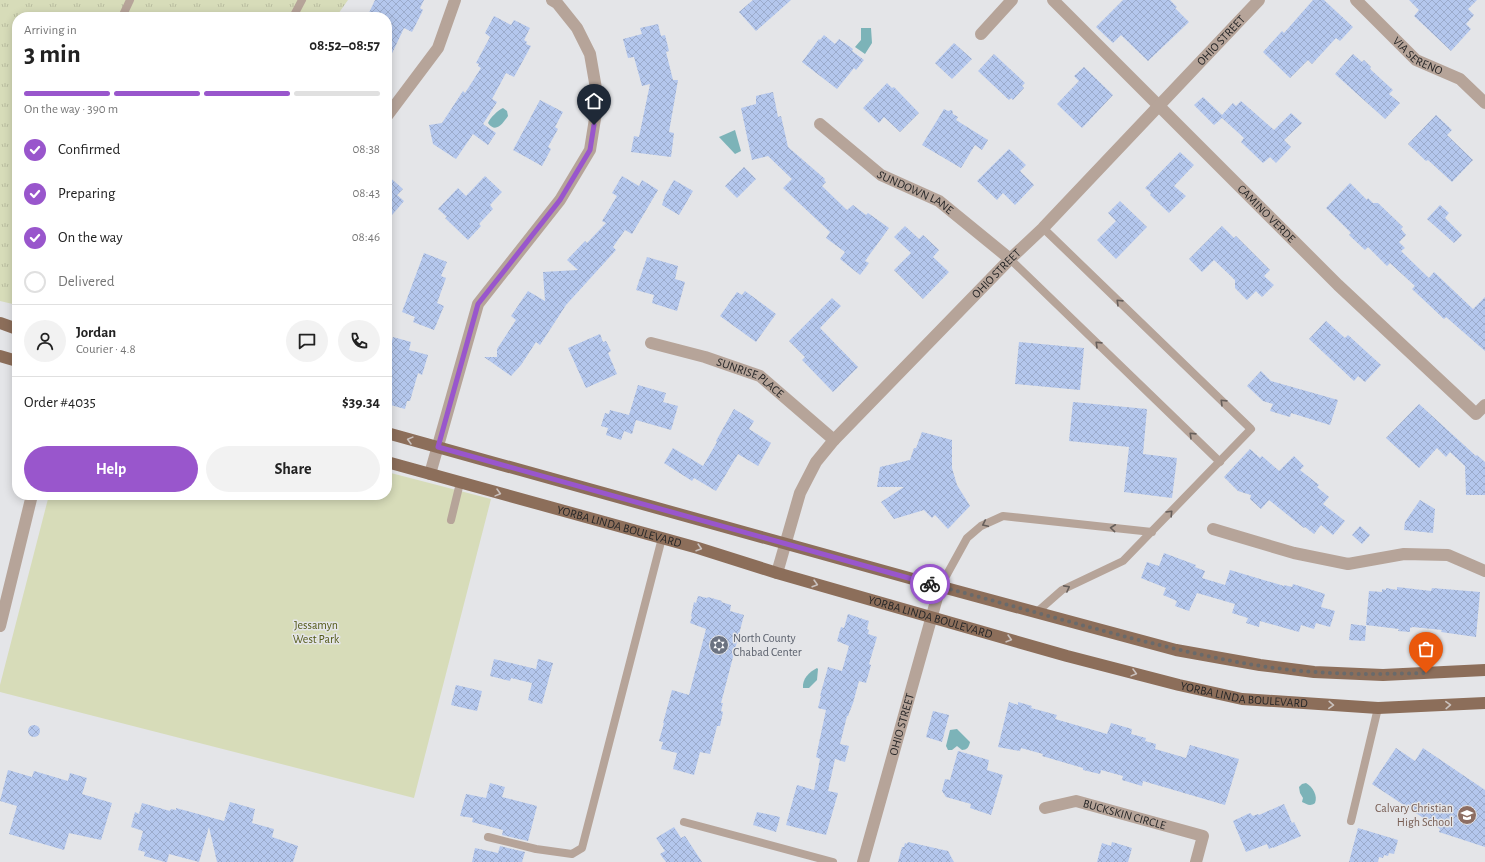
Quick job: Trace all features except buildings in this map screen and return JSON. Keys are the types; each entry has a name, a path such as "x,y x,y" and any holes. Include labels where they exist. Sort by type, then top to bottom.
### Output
{"main road":[{"path":"0,324 12,328"},
{"path":"0,356 12,360"},
{"path":"392,434 940,587 1176,650 1276,668 1314,672 1382,675 1485,670"},
{"name":"YORBA LINDA BOULEVARD","path":"392,463 698,548 777,573 1067,656 1179,685 1242,699 1378,708 1485,703"}],"street":[{"path":"392,109 438,48 455,0"},
{"path":"430,474 478,304 560,200 590,150 598,100 590,54 577,28 557,3 552,0"},
{"path":"981,34 1012,0"},
{"name":"CAMINO VERDE","path":"1053,0 1338,285 1476,414 1485,405"},
{"name":"OHIO STREET","path":"777,573 800,494 816,462 834,440 1042,228 1259,0"},
{"name":"VIA SERENO","path":"1356,0 1416,60 1460,79 1485,103"},
{"name":"SUNDOWN LANE","path":"820,124 881,176 939,201 1010,259"},
{"name":"SUNRISE PLACE","path":"651,343 705,357 760,376 834,440"},
{"path":"0,626 31,500"},
{"path":"1213,529 1294,554 1348,564 1404,554 1448,555 1485,571"},
{"name":"OHIO STREET","path":"863,862 940,587"},
{"name":"BUCKSKIN CIRCLE","path":"1045,808 1076,802 1203,836 1196,862"}],"lane":[{"path":"124,12 130,0"},
{"path":"296,12 302,0"},
{"path":"1037,612 1062,590 1123,561 1251,429 1042,228"},
{"path":"1010,259 1220,462"},
{"path":"450,520 460,482"},
{"path":"940,587 967,538 981,526 1003,516 1152,532"},
{"path":"488,837 536,850 572,854 582,848 662,538"},
{"path":"1351,821 1378,708"},
{"path":"684,822 833,862"}],"green space":[{"path":"0,0 348,0 340,12 12,12 12,304 0,301"},
{"name":"Jessamyn West Park","path":"392,473 491,499 414,798 0,692 0,685 48,500 392,500"}],"water":[{"path":"861,28 871,28 872,43 865,54 855,47 861,40"},
{"path":"503,108 507,111 508,116 504,122 494,128 488,123 497,112"},
{"path":"735,130 741,151 735,154 719,137"},
{"path":"817,668 817,680 809,688 803,688 807,676"},
{"path":"957,729 970,742 969,745 964,750 957,746 952,750 948,750 946,746 950,730"},
{"path":"1306,783 1313,789 1316,797 1315,803 1312,805 1302,802 1303,798 1299,787"}],"way so far":[{"path":"930,584 1176,650 1260,666 1314,672 1382,675 1426,673"}],"place":[{"name":"North County Chabad Center","path":"719,645"},
{"name":"Calvary Christian High School","path":"1467,815"}],"route":[{"path":"594,125 590,150 560,200 478,304 438,447 930,584"}]}
